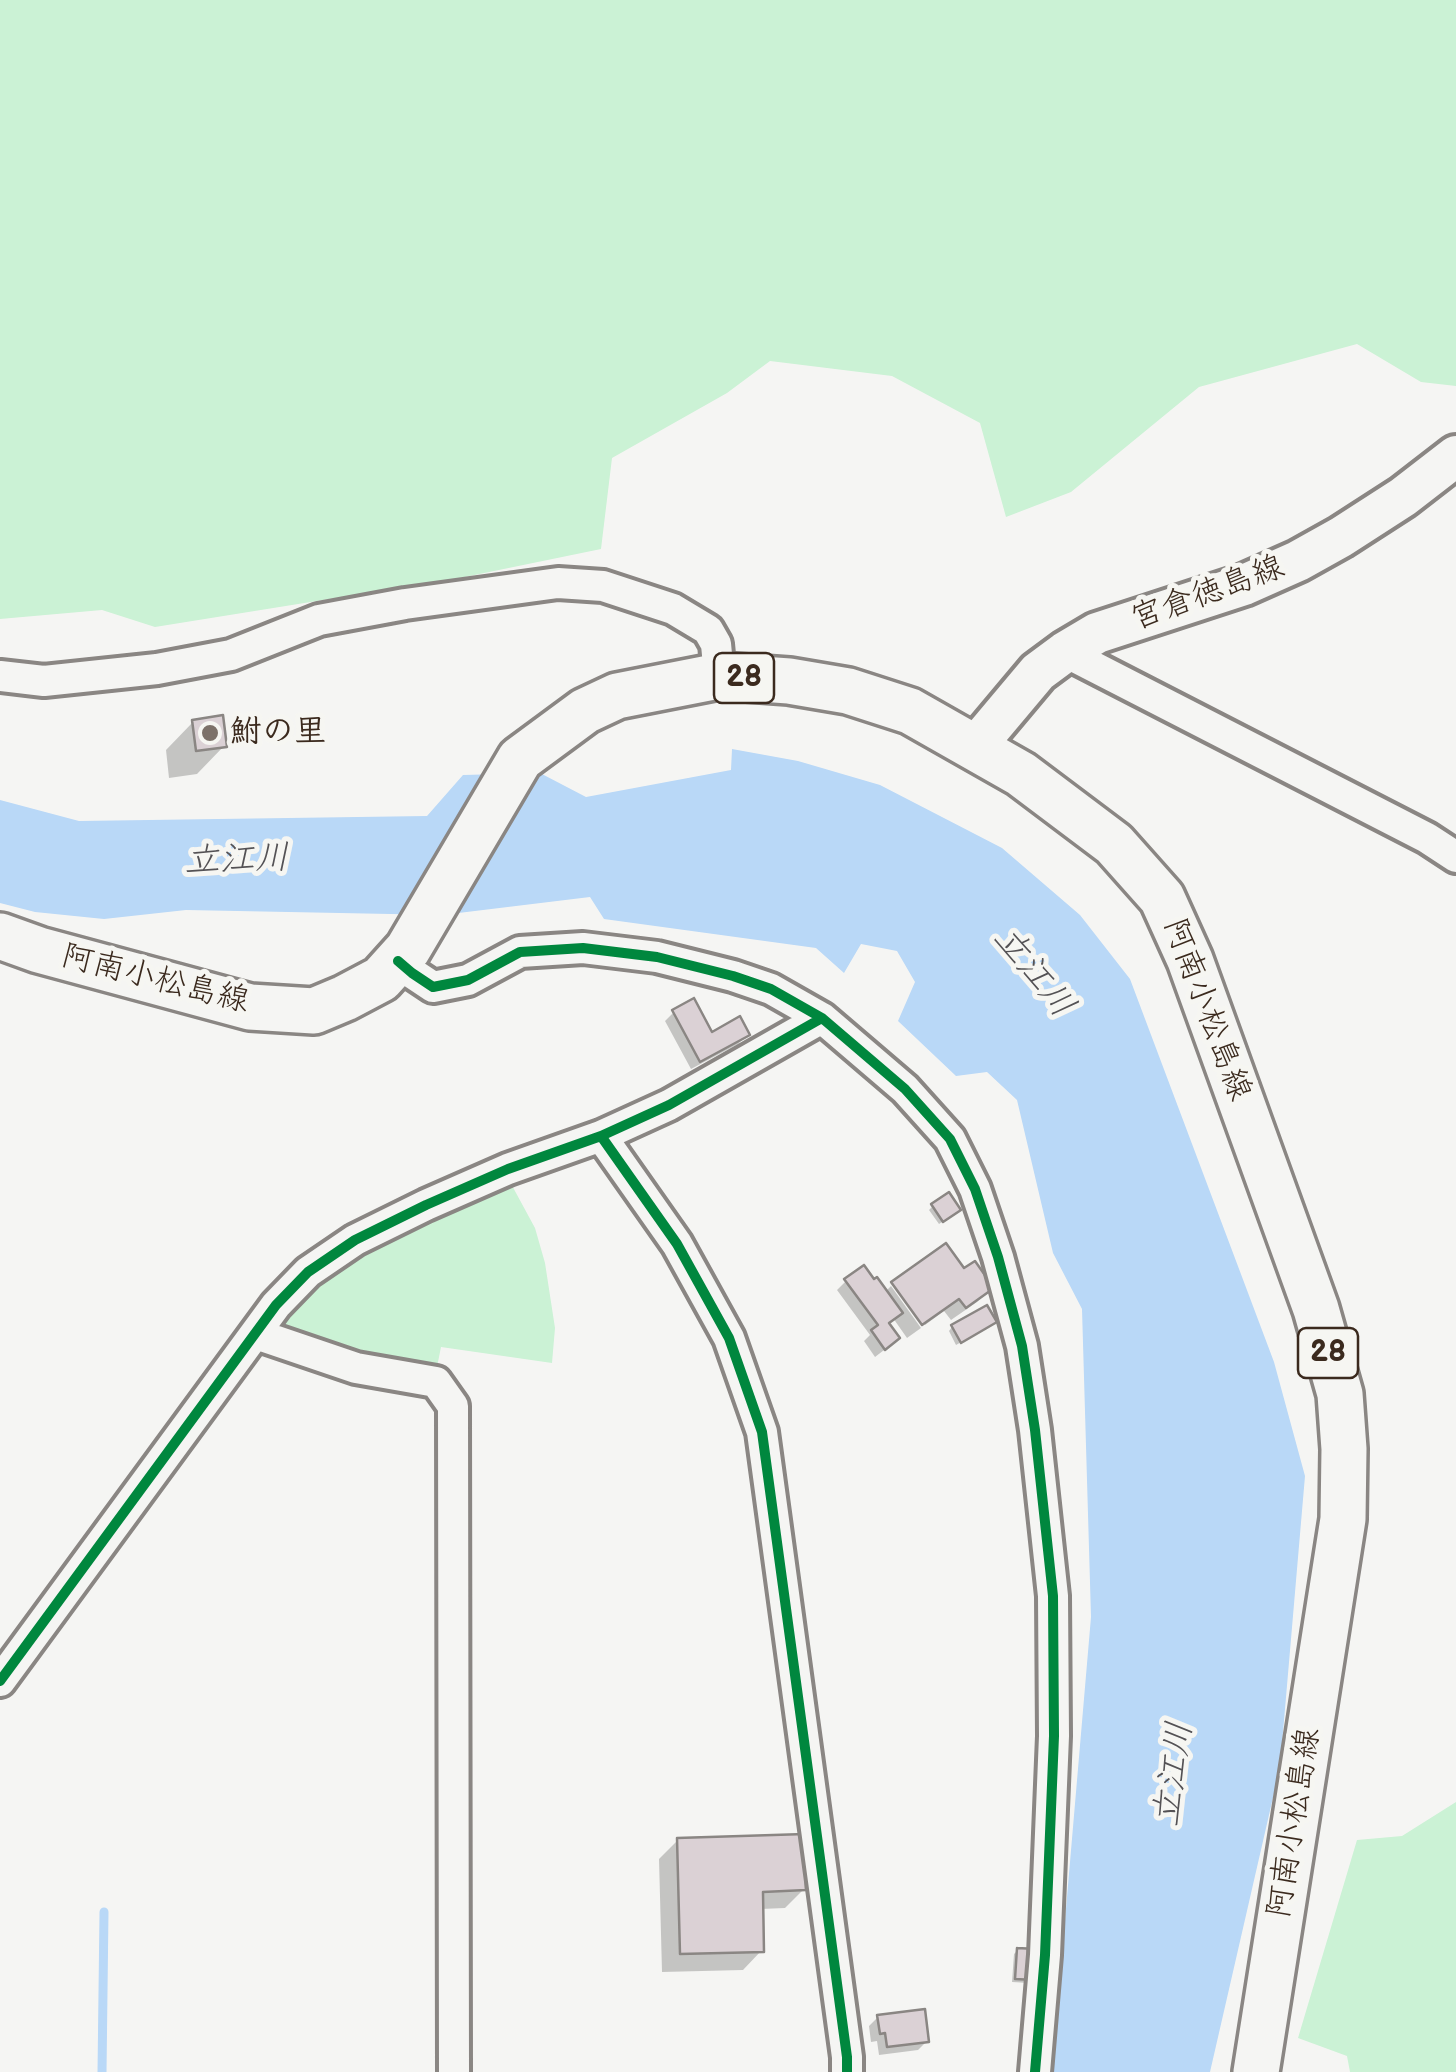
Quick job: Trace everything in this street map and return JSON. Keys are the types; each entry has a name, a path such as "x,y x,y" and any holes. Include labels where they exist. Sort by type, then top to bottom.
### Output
{"main road":[{"name":"宮倉徳島線","path":"975,747 1038,672 1065,652 1097,633 1244,585 1298,561 1403,497 1456,456"},
{"name":"阿南小松島線","path":"0,936 38,950 231,1002 314,1010 381,980 408,947 520,760 585,710 617,696 719,676 788,681 848,691 910,711 1039,786 1114,844 1162,898 1190,960 1303,1274 1340,1394 1343,1518 1256,2072"}],"street":[{"path":"0,676 44,682 157,670 231,655 319,620 405,604 558,584 604,586 673,609 708,630 716,644 719,676"},
{"path":"1065,652 1456,856"},
{"path":"408,947 412,973 433,987 468,980 520,952 582,948 657,957 771,989 822,1018 905,1089 950,1139 975,1189 1022,1346 1036,1430 1053,1596 1054,1736 1035,2072"},
{"path":"0,1681 276,1304 308,1272 356,1240 508,1169 602,1136 669,1105 822,1018"},
{"path":"602,1136 677,1244 729,1338 762,1432 847,2072"},
{"path":"256,1334 356,1368 436,1382 453,1406 454,2072"}],"green space":[{"path":"0,0 1456,0 1456,386 1421,382 1357,344 1199,387 1071,492 1006,517 980,423 892,376 770,361 727,393 612,458 601,549 460,578 155,627 102,610 0,619"},
{"path":"509,1180 535,1228 545,1263 555,1328 552,1363 441,1347 436,1372 363,1359 275,1325 330,1267"},
{"path":"1456,1802 1456,2072 1350,2072 1347,2056 1298,2038 1357,1840 1402,1836"}],"water":[{"name":"立江川","path":"732,749 798,761 880,785 1002,848 1080,915 1130,979 1274,1362 1305,1476 1280,1767 1210,2072 1052,2072 1091,1617 1082,1309 1053,1253 1017,1100 987,1072 956,1076 898,1021 915,982 897,951 861,944 844,973 816,948 604,919 590,897 442,915 186,910 104,919 35,912 0,903 0,800 79,821 427,816 463,775 540,773 586,797 731,770"}],"building":[{"name":"鮒の里","path":"223,715 227,747 196,751 192,720"},
{"path":"694,998 712,1032 740,1016 750,1035 700,1062 672,1010"},
{"path":"949,1192 961,1210 943,1222 931,1204"},
{"path":"946,1243 964,1268 975,1261 994,1288 966,1308 959,1299 922,1325 891,1282"},
{"path":"864,1265 903,1313 889,1323 900,1338 885,1350 871,1330 878,1325 844,1279"},
{"path":"987,1305 997,1322 961,1343 951,1325"},
{"path":"805,1834 806,1890 763,1892 764,1952 680,1954 677,1838"},
{"path":"1017,1948 1037,1949 1035,1980 1015,1979"},
{"path":"925,2009 929,2042 887,2047 877,2015"}],"waterway":[{"path":"102,2072 104,1912"}],"cycle path":[{"path":"398,961 433,987 468,980 520,952 583,948 657,957 733,976 771,989 822,1018 905,1089 950,1139 975,1189 1022,1346 1053,1596 1054,1736 1045,1955 1035,2072"},
{"path":"0,1681 276,1305 308,1272 355,1240 426,1205 669,1105 822,1018"},
{"path":"601,1136 677,1244 729,1338 762,1432 847,2072"}],"place":[{"name":"鮒の里","path":"210,733"}]}
